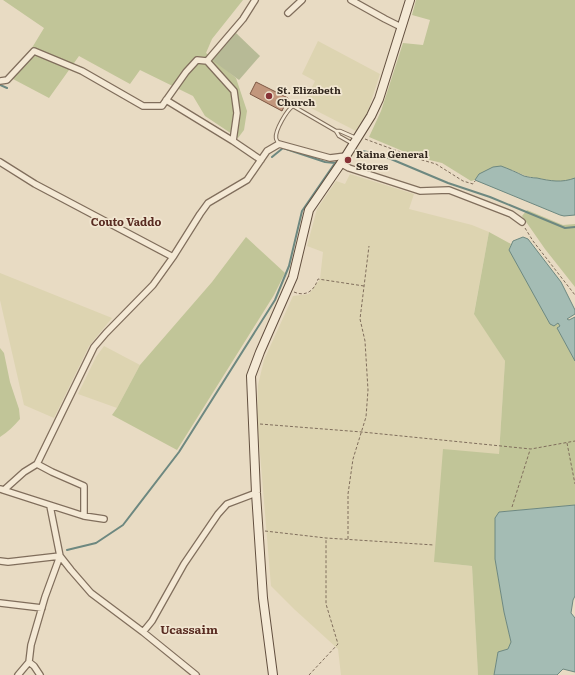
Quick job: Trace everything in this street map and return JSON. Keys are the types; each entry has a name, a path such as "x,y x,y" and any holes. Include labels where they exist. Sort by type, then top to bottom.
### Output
{"street":[{"path":"207,61 243,19 255,0"},
{"path":"288,13 302,0"},
{"path":"351,0 402,27"},
{"path":"273,675 263,598 256,493 251,376 293,277 309,210 371,116 379,99 410,0"},
{"path":"0,81 7,80 34,51 82,71 143,106 162,106 186,72 197,60 207,61 234,90 237,113 233,141"},
{"path":"166,100 261,160"},
{"path":"1,490 4,490 24,472 37,464 94,347 154,285 208,203 247,180 267,151 279,144 330,158 343,159"},
{"path":"343,159 349,168 420,191 449,190 511,214 522,222"},
{"path":"0,162 35,184 173,257"},
{"path":"37,464 84,486 84,516"},
{"path":"1,490 84,516 104,519"},
{"path":"143,632 152,621 184,564 226,504 256,493"},
{"path":"50,506 60,556 91,593 143,632 196,675"},
{"path":"0,561 8,562 60,556"},
{"path":"18,675 29,662 31,645 60,556"},
{"path":"0,603 42,608"},
{"path":"29,662 34,666 40,675"}],"lane":[{"path":"279,144 276,138 277,131 289,108 293,106 336,131 340,131 356,140"},
{"path":"336,131 339,136 356,140"}],"path":[{"path":"356,140 436,164 462,181 473,184 476,181"},
{"path":"522,222 533,241 575,294"},
{"path":"348,539 348,494 353,459 366,417 368,390 365,341 360,319 369,246"},
{"path":"288,289 300,294 311,292 317,284 318,279 364,286"},
{"path":"253,424 362,432 531,449 575,441"},
{"path":"566,442 575,484"},
{"path":"512,507 531,449"},
{"path":"258,530 326,538 434,545"},
{"path":"309,675 338,644 326,604 326,538"}],"shaded area":[{"path":"318,41 380,74 368,111 356,131 311,108 314,101 307,97 315,81 302,74"},
{"path":"350,174 414,194 409,209 472,225 489,232 474,313 505,361 499,454 434,562 472,566 478,675 341,675 338,649 271,586 257,417 258,385 264,360 293,296 309,294 320,279 323,252 307,246 317,209 336,181 345,184"},
{"path":"0,273 112,318 89,346 54,418 24,405 0,300"},
{"path":"104,346 140,365 117,408 78,394 96,357"}],"green space":[{"path":"3,0 243,0 212,39 206,53 236,78 247,111 244,130 238,138 205,116 193,96 140,70 130,84 79,56 49,98 13,79 44,28"},
{"path":"416,0 575,0 575,178 568,181 552,181 526,176 512,170 479,174 475,180 471,181 442,163 417,157 369,137 381,111 403,43 423,45 430,20 412,15"},
{"path":"236,33 260,56 239,80 212,60"},
{"path":"527,210 563,225 575,224 575,287 545,249 522,216"},
{"path":"489,232 511,244 509,250 560,326 557,328 575,361 575,505 499,512 495,559 511,642 508,649 498,652 494,675 478,675 472,566 434,562 443,449 499,454 505,361 474,314"},
{"path":"246,237 285,273 274,295 177,450 112,415 140,365 212,282"},
{"path":"0,348 4,353 10,382 19,409 20,419 11,429 0,437"}],"water":[{"path":"501,166 524,176 547,180 565,181 575,178 575,215 560,215 475,180 479,174 493,167"},
{"path":"523,237 528,239 561,282 575,310 575,314 567,319 569,320 575,317 575,361 557,328 560,326 558,323 554,326 550,324 509,250 513,241"},
{"path":"575,505 575,596 571,613 575,618 575,672 563,669 557,675 494,675 498,652 508,649 511,642 495,559 495,518 499,512"}],"building":[{"name":"St. Elizabeth Church","path":"256,82 288,98 282,111 250,94"}],"waterway":[{"path":"0,85 7,88"},
{"path":"272,157 283,148 325,162 335,163"},
{"path":"353,152 356,150 379,154 448,183 490,197 565,228 575,227"},
{"path":"67,550 96,543 123,525 179,452 275,300 289,266 302,211 335,163 339,161"}],"place":[{"name":"St. Elizabeth Church","path":"269,96"},
{"name":"Raina General Stores","path":"348,160"}],"district":[{"name":"Couto Vaddo","path":"126,222"},
{"name":"Ucassaim","path":"189,630"}]}
